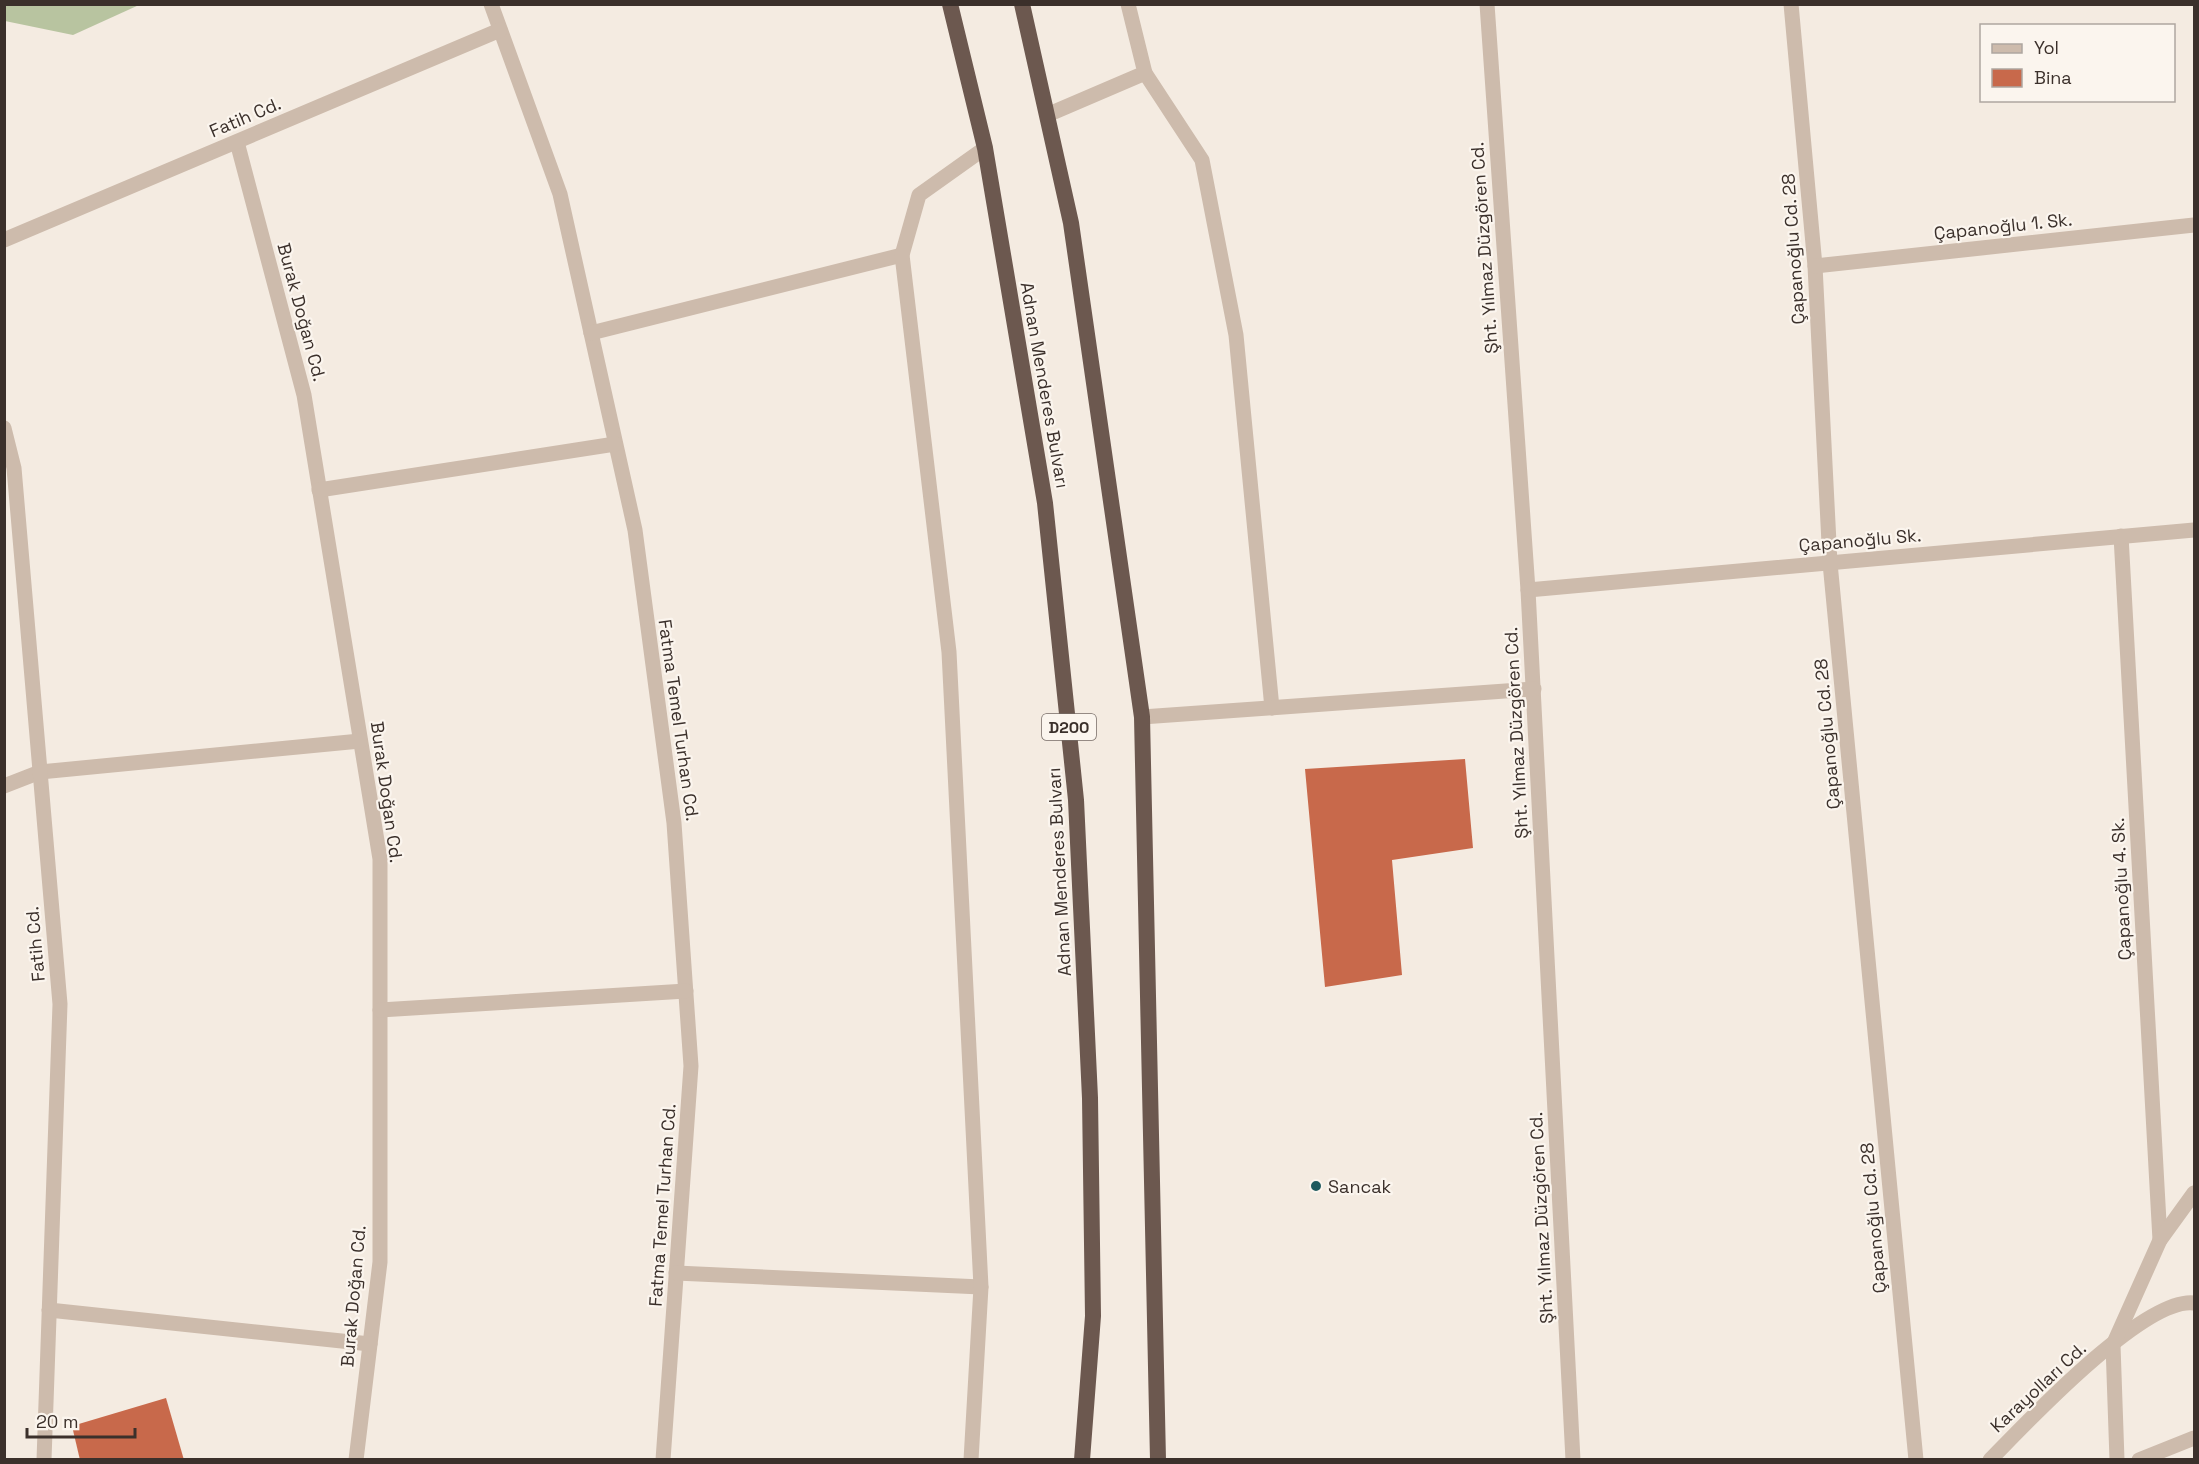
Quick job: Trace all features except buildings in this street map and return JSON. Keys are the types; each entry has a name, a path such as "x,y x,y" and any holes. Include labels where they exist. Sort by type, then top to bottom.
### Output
{"highway":[{"name":"Adnan Menderes Bulvarı","path":"950,4 985,148 1045,503 1076,800 1090,1098 1093,1316 1082,1460"},
{"path":"1022,4 1071,223 1142,717 1158,1460"}],"street":[{"name":"Fatma Temel Turhan Cd.","path":"491,4 560,194 634,530 674,824 691,1066 663,1460"},
{"path":"1128,4 1144,73 1202,160 1236,335 1272,708"},
{"name":"Şht. Yılmaz Düzgören Cd.","path":"1487,4 1534,689 1573,1460"},
{"name":"Çapanoğlu Cd. 28","path":"1791,4 1815,266 1830,563 1916,1460"},
{"name":"Fatih Cd.","path":"4,240 500,30"},
{"path":"1047,116 1144,73"},
{"name":"Burak Doğan Cd.","path":"237,142 303,395 380,859 380,1262 356,1460"},
{"path":"971,1460 981,1287 949,652 902,255 920,195 985,148"},
{"name":"Çapanoğlu 1. Sk.","path":"1815,266 2194,225"},
{"path":"591,333 902,255"},
{"name":"Fatih Cd.","path":"4,428 14,468 60,1004 44,1460"},
{"path":"319,490 615,444"},
{"name":"Çapanoğlu Sk.","path":"1528,590 2194,530"},
{"name":"Çapanoğlu 4. Sk.","path":"2121,536 2160,1240"},
{"path":"1142,717 1534,689"},
{"path":"4,786 40,772 360,741"},
{"path":"380,1010 686,991"},
{"name":"Karayolları Cd.","path":"2117,1460 2113,1345 2160,1240 2194,1193"},
{"path":"676,1274 981,1287"},
{"name":"Karayolları Cd.","path":"1990,1460 2050,1400 2113,1345 2156,1312 2187,1302 2194,1303"},
{"path":"49,1310 370,1344"},
{"path":"2139,1460 2194,1438"}],"green space":[{"path":"5,4 139,5 73,35 5,21"}],"place":[{"name":"Sancak","path":"1316,1186"}]}
